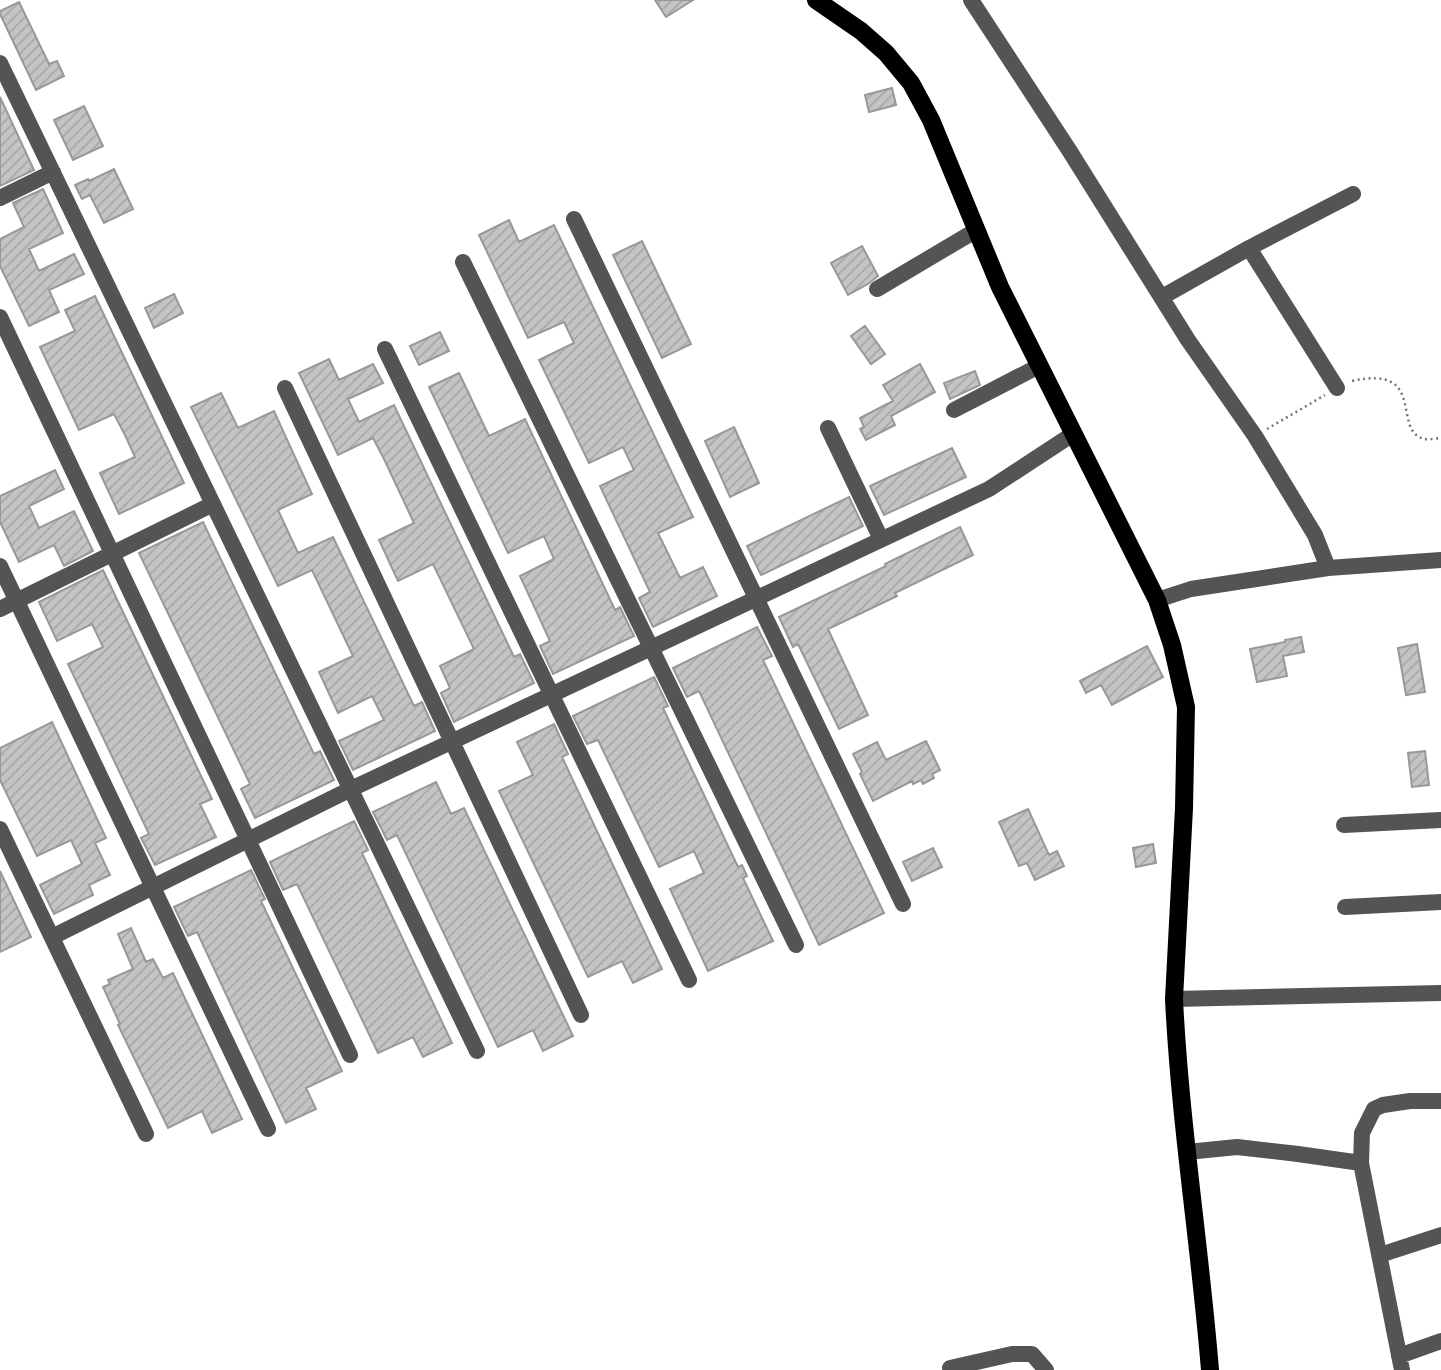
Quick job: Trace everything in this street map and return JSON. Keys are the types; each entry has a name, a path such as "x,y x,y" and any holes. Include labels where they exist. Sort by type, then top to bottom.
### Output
{"main road":[{"path":"816,0 861,31 886,53 911,83 930,120 1000,287 1157,600 1172,645 1185,707 1184,808 1174,999 1210,1370"}],"street":[{"path":"971,0 1188,340 1255,436 1315,535 1328,568"},
{"path":"0,63 477,1051"},
{"path":"0,198 53,172"},
{"path":"1162,297 1353,194"},
{"path":"574,219 903,904"},
{"path":"877,289 975,231"},
{"path":"1249,248 1337,388"},
{"path":"463,262 796,945"},
{"path":"0,317 350,1055"},
{"path":"385,349 689,980"},
{"path":"954,410 1039,366"},
{"path":"285,388 581,1015"},
{"path":"828,428 881,539"},
{"path":"52,937 351,789 989,489 1073,434"},
{"path":"0,609 213,504"},
{"path":"1157,600 1191,589 1328,568 1441,560"},
{"path":"0,566 268,1129"},
{"path":"1344,825 1441,820"},
{"path":"0,829 146,1133"},
{"path":"1345,907 1441,902"},
{"path":"1174,999 1441,993"},
{"path":"1441,1101 1410,1101 1383,1105 1374,1109 1362,1133 1362,1163 1401,1363 1441,1341"},
{"path":"1187,1152 1237,1147 1362,1163"},
{"path":"1380,1255 1441,1235"},
{"path":"950,1368 1012,1354 1032,1354 1046,1370"}],"path":[{"path":"1255,436 1337,388 1365,379 1383,379 1394,382 1400,388 1411,428 1417,435 1424,439 1441,438"}],"building":[{"path":"655,0 693,0 666,17"},
{"path":"19,2 49,64 57,61 64,76 36,90 0,14 0,11"},
{"path":"892,88 896,105 869,112 865,95"},
{"path":"0,97 34,170 0,186"},
{"path":"84,106 103,146 73,160 54,120"},
{"path":"114,169 133,209 104,223 90,195 82,199 75,185"},
{"path":"43,189 63,233 29,249 39,271 74,254 84,274 49,290 59,312 29,326 0,266 0,239 24,227 13,203"},
{"path":"509,220 519,242 554,225 693,517 658,533 680,578 703,567 717,596 653,627 639,598 650,592 600,486 634,470 623,447 589,463 539,360 574,343 564,322 528,338 479,235"},
{"path":"642,241 691,344 662,358 613,255"},
{"path":"862,246 878,276 848,295 831,263"},
{"path":"174,294 183,313 154,328 145,308"},
{"path":"95,296 184,483 119,514 100,473 135,457 125,435 114,414 79,430 40,347 75,331 65,310"},
{"path":"865,326 885,354 871,364 851,336"},
{"path":"440,332 449,351 419,365 410,346"},
{"path":"329,359 339,380 373,364 383,383 348,399 359,422 394,405 514,657 520,654 534,683 454,722 441,693 450,688 440,666 474,649 433,564 398,581 379,540 414,523 384,459 373,438 338,455 299,373"},
{"path":"920,364 935,392 891,416 895,425 866,440 860,429 864,427 860,418 893,401 883,385"},
{"path":"975,371 980,385 950,399 944,383"},
{"path":"459,373 489,436 525,419 615,610 620,607 634,636 553,674 540,646 550,641 520,576 554,559 544,536 508,553 429,387"},
{"path":"221,393 238,428 274,411 312,494 278,510 298,553 333,537 414,706 422,702 435,731 353,770 339,741 384,720 372,696 338,713 319,672 353,656 312,570 278,586 191,407"},
{"path":"734,427 759,483 730,497 705,441"},
{"path":"952,448 966,477 884,515 870,486"},
{"path":"55,470 64,489 29,506 39,528 74,511 93,551 64,566 54,545 19,562 0,522 0,496"},
{"path":"849,497 863,526 761,575 747,546"},
{"path":"203,522 314,754 320,751 334,780 255,818 241,789 250,784 139,553"},
{"path":"960,527 973,555 828,629 868,715 839,729 798,644 793,647 779,617"},
{"path":"103,570 212,799 200,804 216,837 155,865 141,838 149,834 68,664 103,647 92,624 57,641 39,602"},
{"path":"757,627 772,656 763,660 884,913 819,945 699,691 687,697 673,668"},
{"path":"1301,637 1304,652 1283,656 1287,676 1257,682 1250,649"},
{"path":"1417,644 1425,692 1406,695 1398,648"},
{"path":"1147,646 1163,677 1112,705 1101,685 1086,693 1080,681"},
{"path":"654,677 668,706 663,708 738,867 742,865 747,876 743,878 773,941 708,971 670,889 704,873 694,851 659,867 598,740 587,744 573,716"},
{"path":"52,722 106,838 95,843 110,875 89,885 93,895 54,914 40,885 82,864 71,840 37,856 0,780 0,748"},
{"path":"554,724 568,754 562,757 662,969 633,983 622,961 588,977 499,791 533,775 517,742"},
{"path":"926,741 940,770 932,774 934,778 923,784 921,780 913,784 912,781 873,801 853,754 877,742 886,760"},
{"path":"1425,751 1429,785 1412,787 1408,753"},
{"path":"436,782 451,814 464,808 573,1036 543,1051 533,1030 498,1047 397,835 387,840 373,812"},
{"path":"1028,809 1049,855 1057,851 1064,866 1035,880 1027,863 1019,866 999,822"},
{"path":"354,821 368,850 362,853 452,1043 423,1057 413,1037 378,1053 297,884 283,890 270,862"},
{"path":"1153,844 1156,863 1136,867 1133,848"},
{"path":"933,848 942,867 912,881 903,862"},
{"path":"251,870 265,899 261,901 342,1071 306,1088 316,1109 286,1123 197,932 188,936 174,907"},
{"path":"0,871 31,937 0,952"},
{"path":"131,928 146,962 153,959 163,978 173,973 242,1119 212,1133 202,1111 168,1128 118,1025 120,1024 103,987 110,984 108,980 133,969 118,934"}]}
